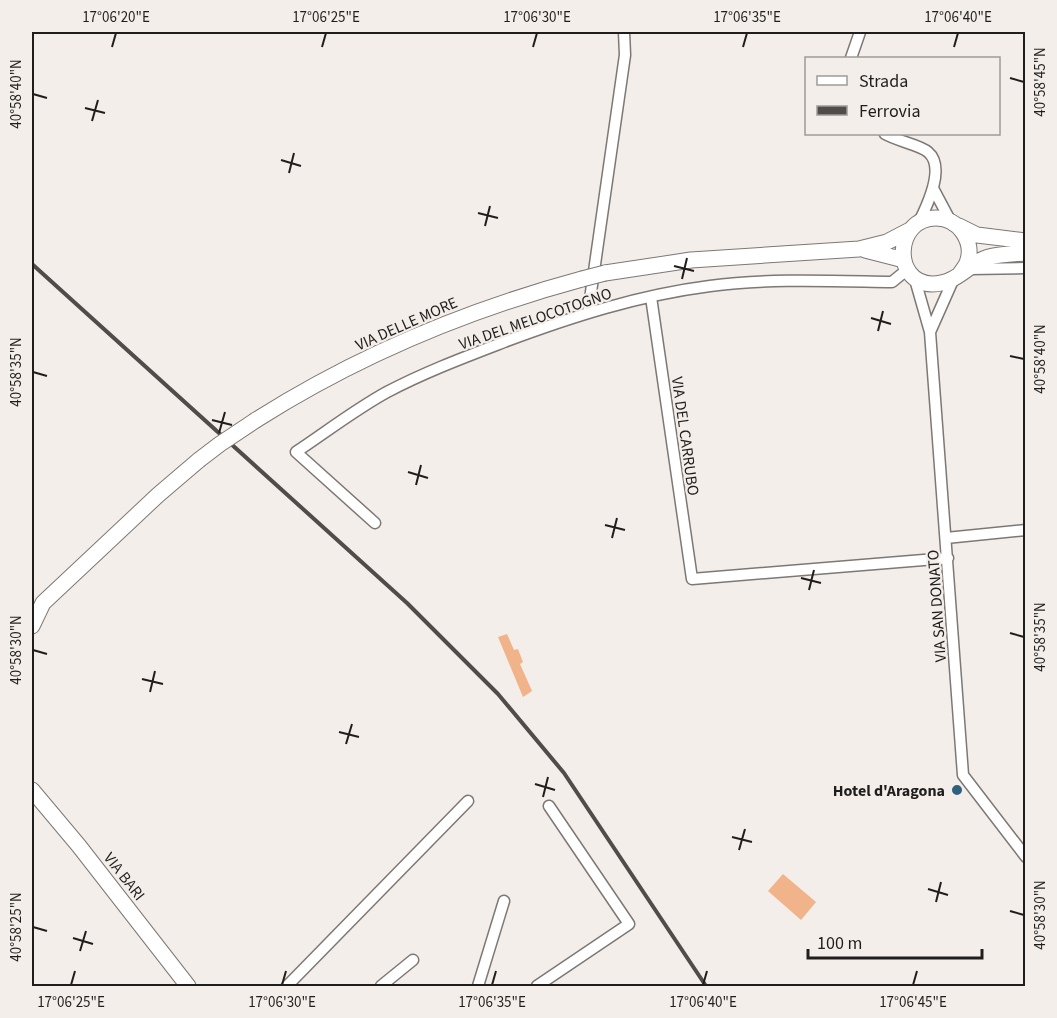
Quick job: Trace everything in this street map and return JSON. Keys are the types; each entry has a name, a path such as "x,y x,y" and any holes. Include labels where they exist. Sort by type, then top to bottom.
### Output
{"main road":[{"path":"859,249 887,242 935,218 955,224 977,235 1026,241"},
{"path":"955,224 966,237 969,250 967,264 961,274"},
{"path":"908,268 903,244 915,226"},
{"path":"859,249 884,254 929,284 945,283 982,259 1026,253"},
{"name":"VIA DELLE MORE","path":"37,605 150,502 220,444 325,380 432,329 503,302 605,273 701,260 859,249"},
{"path":"32,626 37,605"},
{"name":"VIA BARI","path":"32,790 79,846 188,987"}],"street":[{"path":"588,313 625,55 624,32"},
{"path":"851,57 860,32"},
{"path":"887,135 928,151 935,161 934,190 915,226"},
{"path":"934,190 955,224"},
{"name":"VIA DEL MELOCOTOGNO","path":"375,523 296,452 386,392 454,360 588,313 651,297 711,286 765,282 892,282 908,268"},
{"name":"VIA SAN DONATO","path":"908,268 930,332 963,775 1026,857"},
{"path":"930,332 961,274 1026,268"},
{"name":"VIA DEL CARRUBO","path":"651,297 692,579 948,558"},
{"path":"946,538 1026,530"},
{"path":"287,987 468,801"},
{"path":"537,987 629,924 549,806"},
{"path":"478,987 504,901"},
{"path":"381,987 413,960"}],"shaded area":[{"path":"507,634 514,650 518,649 523,662 520,664 532,691 523,697 498,637"},
{"path":"783,874 816,902 801,920 768,891"}],"railway":[{"path":"32,264 407,603 498,694 564,773 706,986"}],"place":[{"name":"Hotel d'Aragona","path":"957,790"}]}
